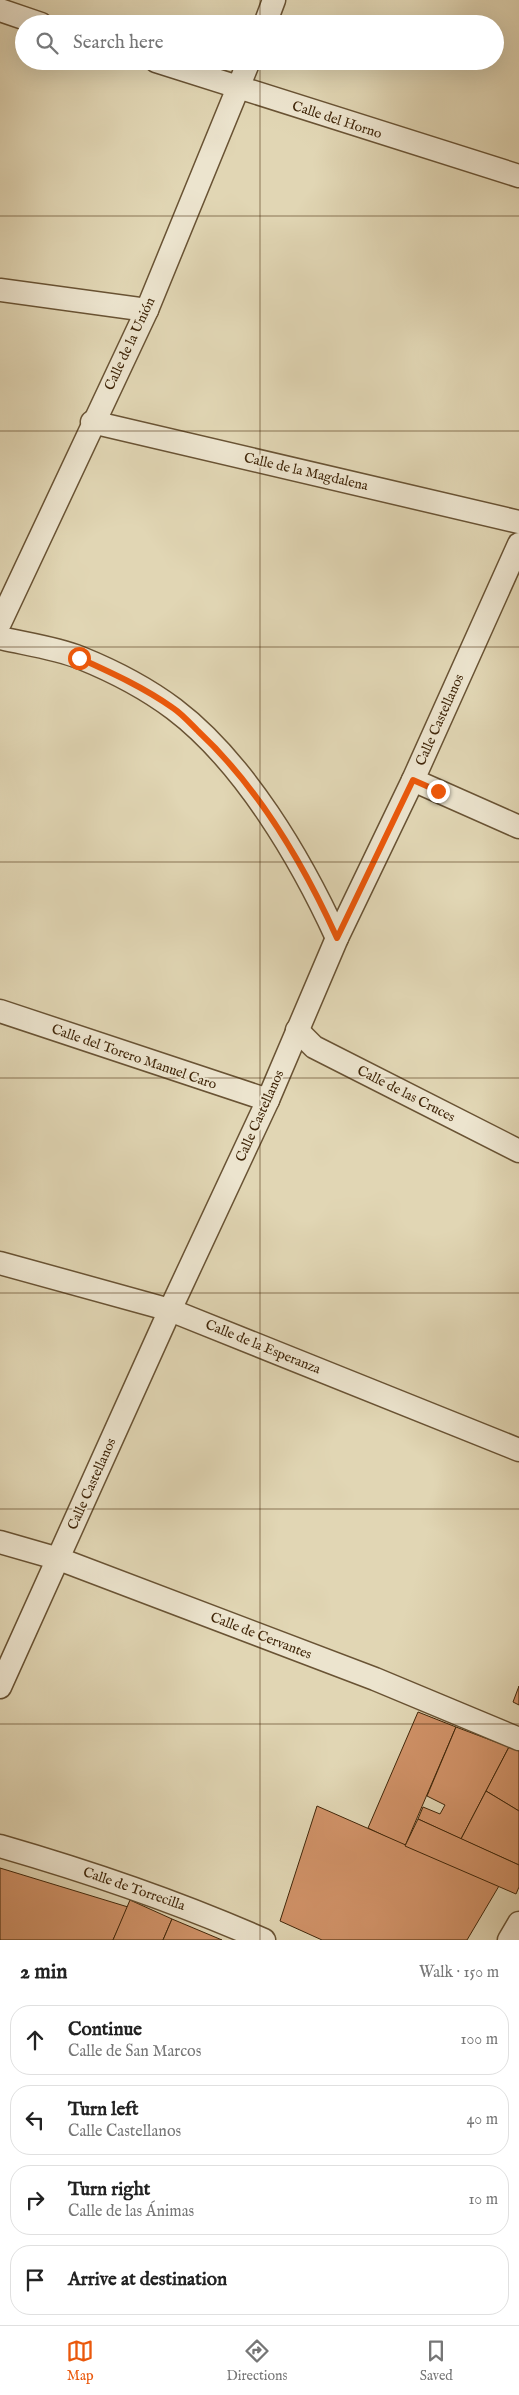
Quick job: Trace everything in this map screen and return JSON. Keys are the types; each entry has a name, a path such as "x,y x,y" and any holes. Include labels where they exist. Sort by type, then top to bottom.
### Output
{"street":[{"path":"268,15 274,0"},
{"path":"0,10 15,15"},
{"name":"Calle del Horno","path":"183,70 519,176"},
{"name":"Calle de la Unión","path":"0,623 92,422 147,310 245,70"},
{"path":"0,290 147,310"},
{"name":"Calle de la Magdalena","path":"92,422 519,522"},
{"name":"Calle Castellanos","path":"0,1686 170,1310 268,1100 337,938 413,780 519,544"},
{"path":"0,638 79,658 134,683 174,709 221,752 260,802 320,901 337,938"},
{"path":"413,780 519,826"},
{"name":"Calle del Torero Manuel Caro","path":"0,1012 268,1100"},
{"name":"Calle de las Cruces","path":"297,1030 314,1047 519,1151"},
{"name":"Calle de la Esperanza","path":"0,1263 170,1310 519,1450"},
{"name":"Calle de Cervantes","path":"0,1542 59,1559 375,1679 519,1739"},
{"name":"Calle de Torrecilla","path":"0,1846 120,1882 203,1913 264,1940"},
{"path":"509,1940 519,1923"}],"building":[{"path":"519,1686 519,1705 513,1702"},
{"path":"418,1712 456,1727 405,1846 368,1828"},
{"path":"456,1727 509,1747 461,1839 418,1819 423,1807 440,1814 445,1805 427,1796"},
{"path":"509,1747 519,1751 519,1811 486,1791"},
{"path":"486,1791 519,1811 519,1865 461,1839"},
{"path":"317,1806 499,1886 467,1940 322,1940 280,1921"},
{"path":"418,1819 519,1865 519,1887 516,1894 405,1846"},
{"path":"0,1868 128,1907 113,1940 0,1940"},
{"path":"130,1900 172,1919 163,1940 113,1940"},
{"path":"172,1919 222,1940 163,1940"}],"route":[{"path":"79,658 134,683 174,709 221,752 260,802 320,901 337,938 413,780 438,791"}]}
